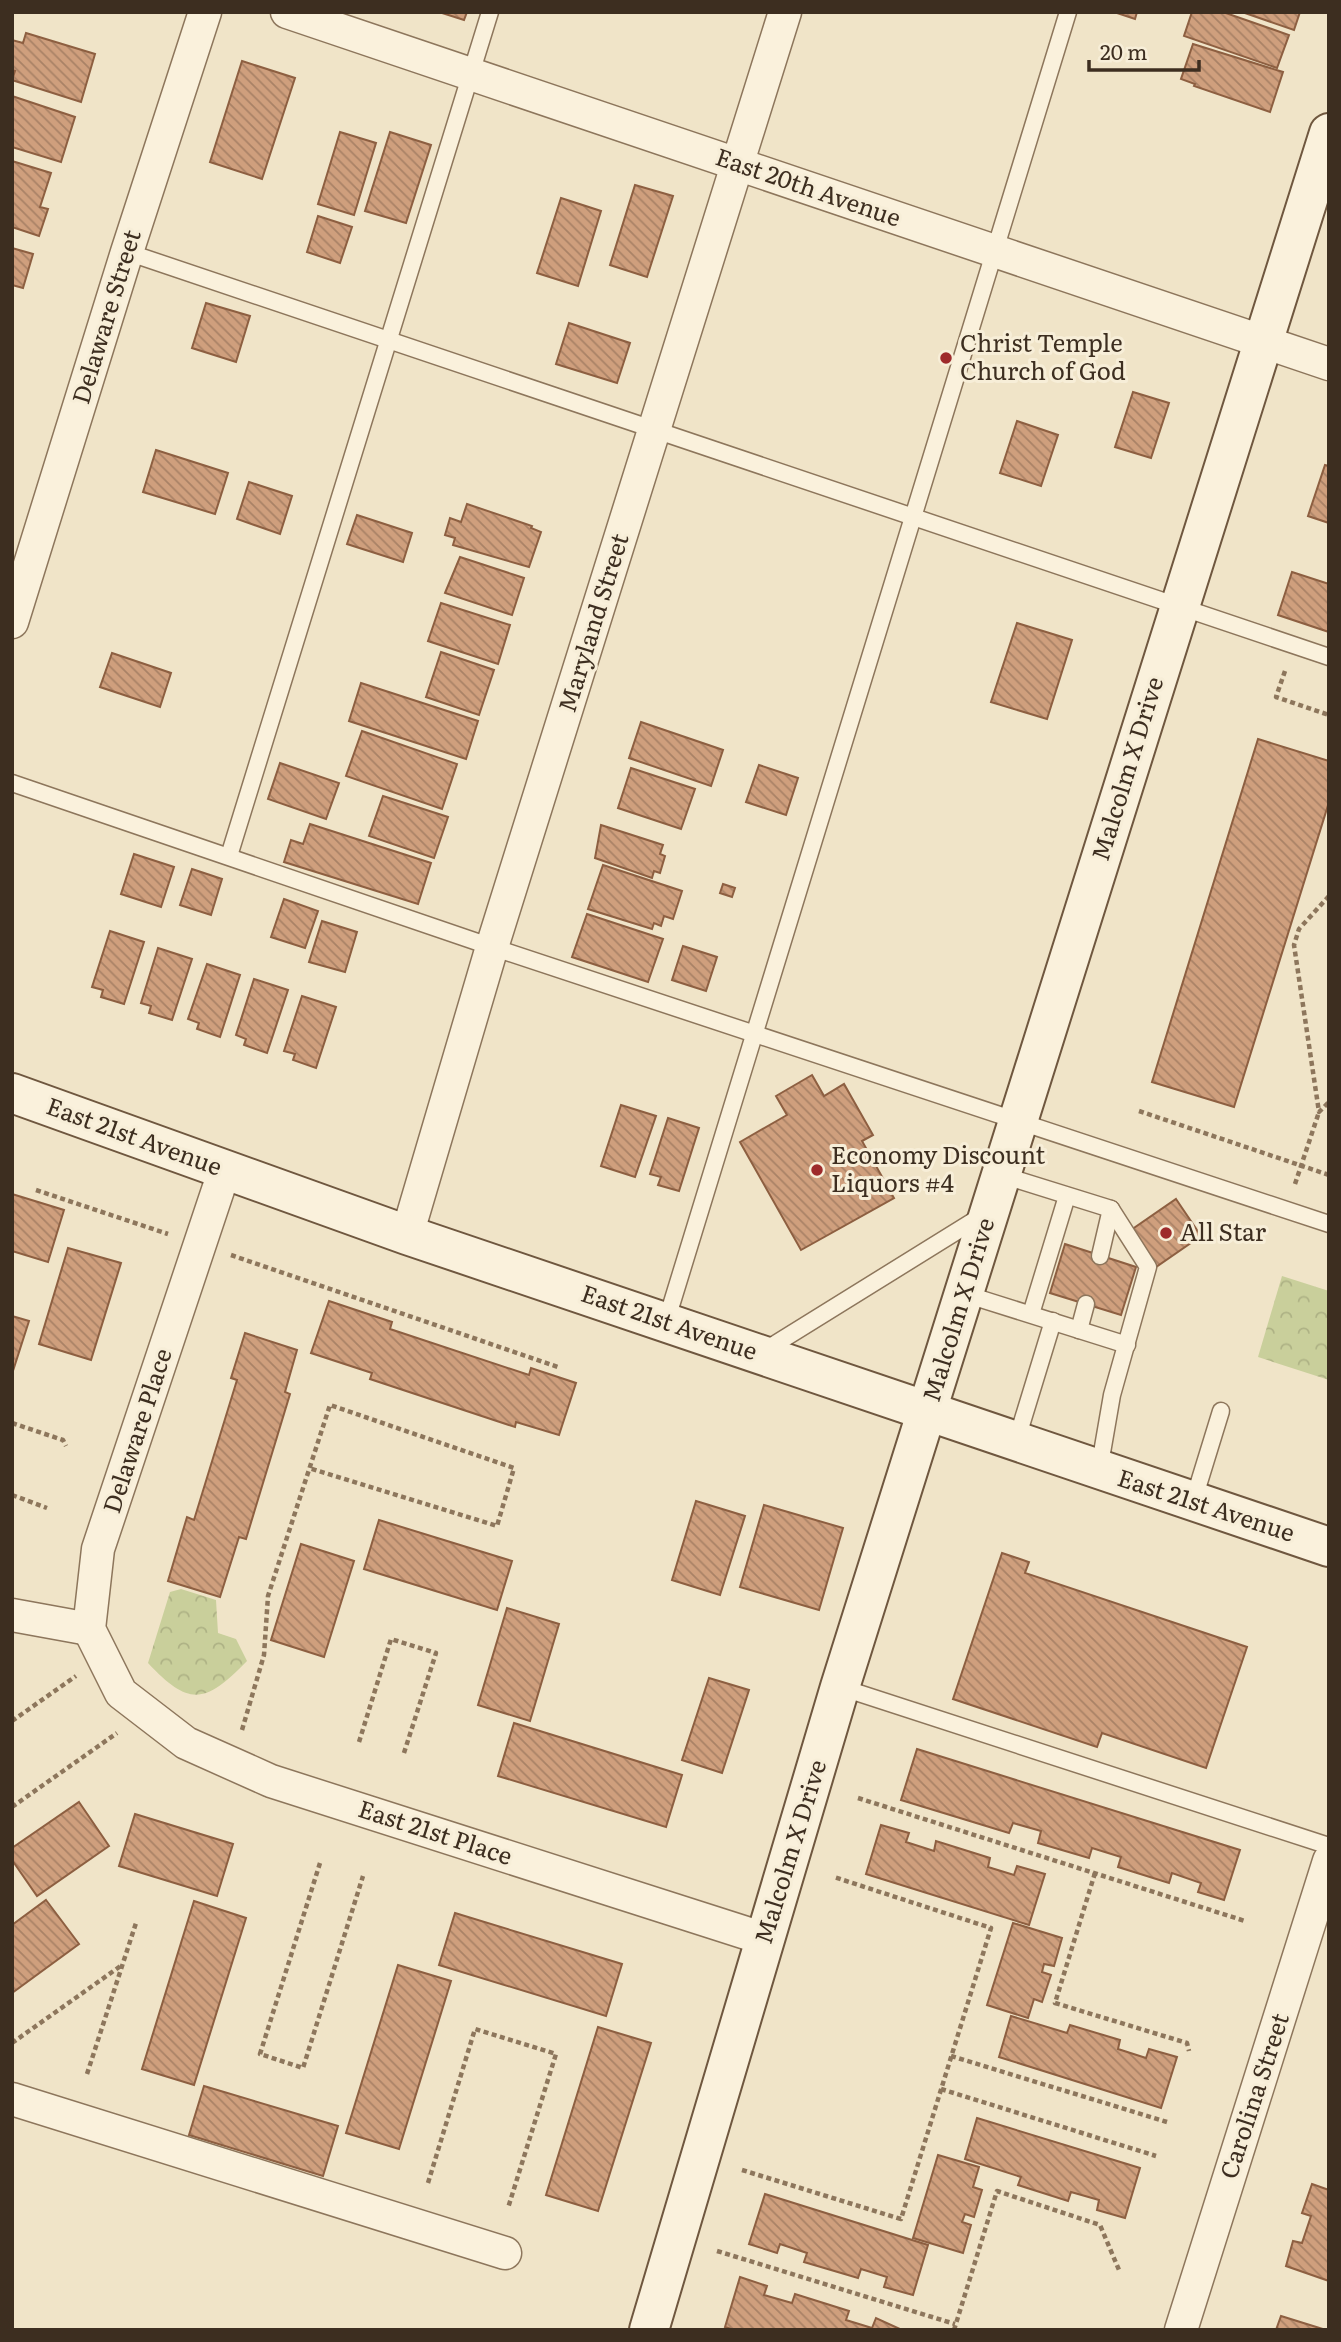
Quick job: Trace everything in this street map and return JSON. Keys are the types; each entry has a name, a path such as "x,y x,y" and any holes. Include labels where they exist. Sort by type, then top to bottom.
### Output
{"street":[{"name":"Delaware Street","path":"12,622 205,12"},
{"name":"East 20th Avenue","path":"287,12 1329,363"},
{"name":"Maryland Street","path":"407,1235 492,947 786,12"},
{"name":"Malcolm X Drive","path":"649,2330 840,1687 1329,133"},
{"name":"East 21st Avenue","path":"12,1093 407,1235 1329,1547"},
{"name":"Delaware Place","path":"89,1629 98,1549 225,1169"},
{"path":"12,1615 89,1629"},
{"name":"East 21st Place","path":"89,1629 121,1693 186,1743 271,1781 765,1939"},
{"name":"Carolina Street","path":"1181,2330 1329,1861"},
{"path":"12,2099 505,2253"}],"lane":[{"path":"229,856 490,12"},
{"path":"666,1322 1069,12"},
{"path":"127,252 1329,657"},
{"path":"12,783 492,947 1329,1224"},
{"path":"760,1354 996,1192 1067,1196 1111,1209 1149,1268 1112,1395 1099,1470"},
{"path":"1031,1314 1067,1196"},
{"path":"1100,1256 1111,1209"},
{"path":"965,1294 1126,1345"},
{"path":"1079,1330 1086,1304"},
{"path":"1016,1442 1053,1321"},
{"path":"1193,1502 1222,1411"},
{"path":"840,1687 1329,1846"}],"path":[{"path":"1287,664 1276,697 1329,715"},
{"path":"1301,1168 1319,1112 1294,945 1299,929 1329,895"},
{"path":"1319,1112 1329,1102"},
{"path":"1139,1111 1301,1168 1329,1175"},
{"path":"36,1190 169,1235"},
{"path":"221,1252 558,1367"},
{"path":"238,1743 264,1655 268,1596 309,1468 330,1405 514,1468 497,1526 309,1468"},
{"path":"12,1423 63,1440 66,1446"},
{"path":"12,1495 47,1508"},
{"path":"359,1742 391,1639 436,1653 403,1756"},
{"path":"12,1721 77,1675"},
{"path":"12,1807 117,1732"},
{"path":"858,1798 1245,1921"},
{"path":"320,1863 260,2054 303,2068 363,1876"},
{"path":"1095,1873 1055,2003 1187,2043 1189,2051"},
{"path":"742,2170 901,2219 991,1928 834,1877"},
{"path":"87,2074 136,1923"},
{"path":"12,2043 122,1964"},
{"path":"428,2183 475,2029 556,2054 508,2208"},
{"path":"951,2056 1167,2122"},
{"path":"941,2089 1156,2156"},
{"path":"717,2251 954,2327 997,2191 1100,2225 1119,2270"}],"green space":[{"path":"1282,1276 1329,1291 1329,1380 1258,1357"},
{"path":"181,1589 216,1600 218,1633 236,1639 247,1661 220,1685 198,1695 175,1688 148,1663 170,1592"}],"building":[{"path":"439,12 467,12 464,20"},
{"path":"1114,12 1137,12 1135,19"},
{"path":"1192,12 1223,12 1289,35 1277,68 1184,36"},
{"path":"1242,12 1300,12 1294,30"},
{"path":"26,33 95,54 81,102 12,80 15,71 12,70 12,40 23,43"},
{"path":"1193,44 1283,72 1270,112 1181,79"},
{"path":"242,61 295,78 262,179 210,162"},
{"path":"12,96 75,117 61,162 12,147"},
{"path":"340,132 376,143 354,215 318,204"},
{"path":"390,132 431,145 406,223 365,211"},
{"path":"12,161 51,173 40,207 48,209 39,236 12,227"},
{"path":"635,185 673,196 647,277 610,265"},
{"path":"561,198 601,211 578,286 537,273"},
{"path":"318,216 352,227 340,263 307,252"},
{"path":"12,248 33,254 23,288 12,285"},
{"path":"206,303 250,316 236,362 192,348"},
{"path":"569,323 630,343 617,383 556,364"},
{"path":"1133,392 1169,403 1151,458 1115,447"},
{"path":"1017,421 1058,435 1041,486 1000,473"},
{"path":"156,450 228,473 215,514 143,492"},
{"path":"1325,465 1329,466 1329,523 1308,516"},
{"path":"249,482 292,496 280,534 237,519"},
{"path":"467,504 532,526 531,528 541,532 529,567 453,545 455,538 445,535 450,518 461,522"},
{"path":"357,515 412,533 403,562 347,544"},
{"path":"460,557 524,578 512,615 445,593"},
{"path":"1292,572 1329,584 1329,632 1278,615"},
{"path":"441,603 510,625 498,664 428,641"},
{"path":"1017,623 1072,640 1047,719 991,702"},
{"path":"441,652 494,670 479,715 426,697"},
{"path":"112,653 171,673 160,707 100,687"},
{"path":"361,683 478,721 466,759 349,721"},
{"path":"641,722 723,750 711,786 629,758"},
{"path":"362,731 457,764 442,809 346,776"},
{"path":"1258,739 1329,761 1329,802 1234,1107 1152,1082"},
{"path":"280,763 339,783 326,819 268,799"},
{"path":"759,765 798,778 786,815 746,802"},
{"path":"631,768 695,789 681,829 618,808"},
{"path":"383,796 448,817 434,858 369,836"},
{"path":"310,824 431,863 418,904 284,862 291,840 303,844"},
{"path":"601,825 663,845 660,854 665,856 660,873 654,871 652,878 595,858"},
{"path":"134,854 174,867 161,907 121,894"},
{"path":"603,865 682,891 673,919 664,916 661,926 654,923 652,929 588,909"},
{"path":"192,869 222,879 211,915 180,905"},
{"path":"723,884 735,888 732,897 720,893"},
{"path":"284,899 318,911 305,948 271,937"},
{"path":"587,914 663,939 648,982 572,957"},
{"path":"322,921 357,932 345,972 309,962"},
{"path":"110,931 144,942 124,1004 101,997 103,990 92,987"},
{"path":"683,946 717,957 706,991 672,980"},
{"path":"158,948 192,959 172,1020 149,1013 151,1006 141,1003"},
{"path":"207,964 240,975 220,1037 197,1029 199,1023 188,1019"},
{"path":"254,979 288,990 267,1053 244,1045 246,1039 236,1035"},
{"path":"302,996 336,1007 316,1068 293,1060 295,1054 284,1051"},
{"name":"Economy Discount Liquors #4","path":"812,1075 824,1096 844,1084 873,1135 862,1141 894,1198 801,1250 740,1142 787,1115 776,1096"},
{"path":"621,1105 656,1116 635,1177 601,1166"},
{"path":"668,1118 699,1128 679,1191 658,1185 661,1177 650,1174"},
{"path":"12,1194 64,1210 48,1262 12,1251"},
{"name":"All Star","path":"1176,1199 1201,1236 1156,1267 1131,1230"},
{"path":"1065,1244 1136,1267 1121,1315 1050,1293"},
{"path":"68,1248 121,1263 91,1360 39,1344"},
{"path":"329,1301 392,1322 390,1329 529,1375 531,1368 576,1383 559,1435 516,1422 515,1427 370,1379 372,1373 311,1353"},
{"path":"12,1316 29,1321 12,1374"},
{"path":"245,1333 297,1350 285,1392 290,1394 246,1539 239,1537 220,1597 168,1581 187,1517 194,1520 237,1380 231,1378"},
{"path":"696,1501 745,1516 720,1595 672,1580"},
{"path":"764,1505 843,1528 819,1610 740,1587"},
{"path":"379,1520 512,1561 497,1610 364,1569"},
{"path":"301,1544 354,1561 324,1657 271,1640"},
{"path":"1002,1553 1029,1562 1025,1573 1247,1647 1206,1768 1102,1733 1097,1747 953,1699"},
{"path":"507,1608 559,1624 530,1721 478,1705"},
{"path":"709,1678 749,1690 722,1773 682,1760"},
{"path":"514,1723 682,1775 666,1827 498,1776"},
{"path":"917,1749 1240,1850 1224,1900 1198,1892 1201,1883 1172,1873 1169,1883 1118,1867 1121,1857 1092,1848 1089,1858 1038,1843 1041,1831 1013,1823 1009,1833 901,1800"},
{"path":"79,1802 109,1846 37,1896 12,1860 12,1848"},
{"path":"135,1814 233,1844 217,1896 119,1866"},
{"path":"881,1825 909,1833 906,1842 934,1851 936,1841 990,1858 988,1867 1014,1875 1017,1866 1045,1874 1029,1925 866,1874"},
{"path":"46,1900 79,1944 12,1993 12,1925"},
{"path":"194,1901 246,1918 194,2085 142,2069"},
{"path":"455,1913 622,1964 606,2016 439,1965"},
{"path":"1013,1923 1062,1938 1054,1966 1044,1964 1042,1972 1051,1975 1042,2002 1034,1999 1028,2018 987,2005"},
{"path":"398,1965 451,1981 399,2149 346,2133"},
{"path":"1011,2016 1067,2033 1070,2025 1120,2040 1118,2049 1146,2058 1149,2049 1177,2057 1161,2108 999,2057"},
{"path":"598,2027 651,2043 598,2211 546,2195"},
{"path":"204,2086 338,2126 323,2176 189,2135"},
{"path":"977,2118 1140,2168 1125,2218 1097,2210 1099,2200 1071,2192 1068,2201 1018,2185 1021,2177 965,2159"},
{"path":"938,2155 979,2167 973,2187 982,2190 974,2217 965,2214 962,2222 971,2225 963,2253 913,2238"},
{"path":"1312,2184 1329,2190 1329,2281 1286,2266 1293,2241 1302,2243 1311,2216 1302,2213"},
{"path":"765,2194 928,2245 913,2295 884,2287 887,2277 861,2269 858,2278 804,2262 807,2253 780,2244 777,2253 749,2244"},
{"path":"740,2277 767,2286 764,2295 792,2303 795,2294 849,2311 846,2320 872,2328 876,2318 902,2330 734,2330 725,2327"},
{"path":"1281,2316 1326,2330 1276,2330"}],"place":[{"name":"Christ Temple Church of God","path":"946,358"},
{"name":"Economy Discount Liquors #4","path":"817,1170"},
{"name":"All Star","path":"1166,1233"}]}
